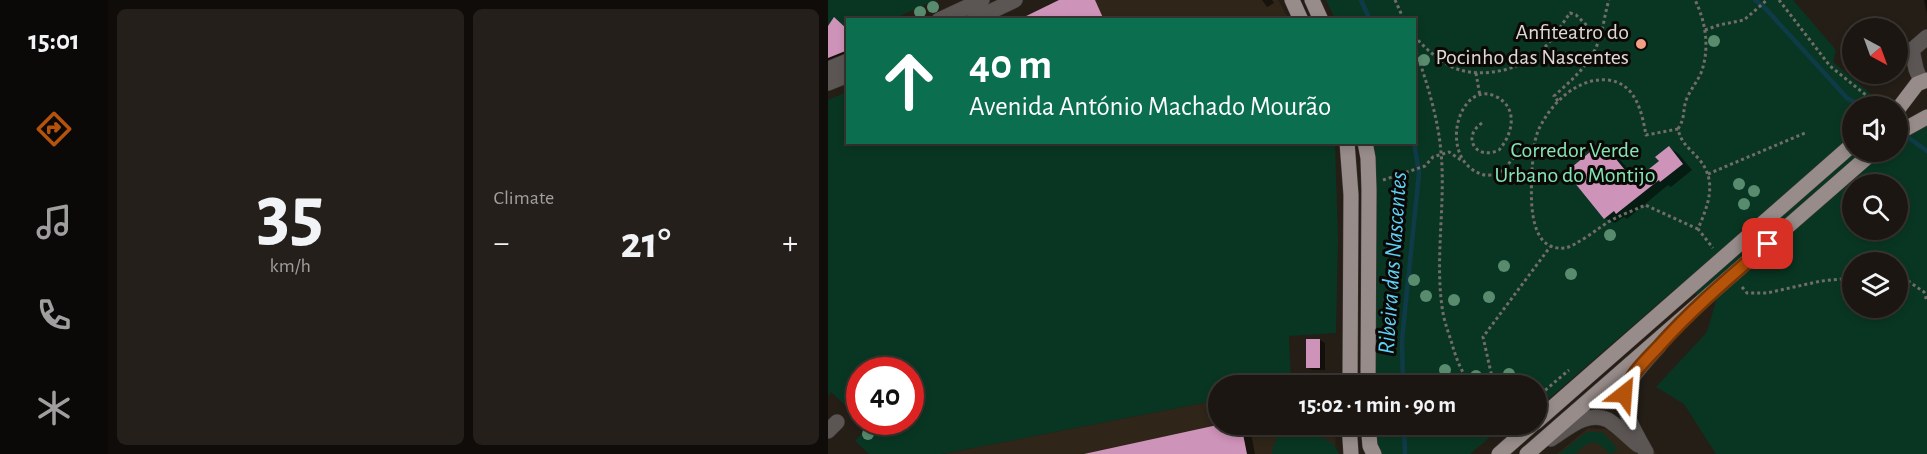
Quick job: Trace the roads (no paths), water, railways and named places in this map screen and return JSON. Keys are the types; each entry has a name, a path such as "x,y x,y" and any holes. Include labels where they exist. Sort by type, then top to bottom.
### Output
{"main road":[{"path":"1292,0 1300,18"},
{"path":"1312,0 1321,18"},
{"path":"1908,97 1912,89 1924,81"},
{"path":"1910,95 1912,107 1921,116 1927,117"},
{"path":"1908,127 1927,117"},
{"path":"1347,144 1351,195 1350,375"},
{"path":"1365,144 1369,190 1368,375"},
{"path":"1547,412 1842,154"},
{"path":"1528,454 1862,162"},
{"path":"1350,435 1351,454"},
{"path":"1369,435 1370,446 1374,454"},
{"path":"1499,454 1521,435"}],"street":[{"path":"943,18 982,0"},
{"path":"977,18 1015,0"},
{"path":"1924,81 1916,69 1912,51 1927,37"},
{"path":"828,69 846,62"},
{"path":"828,83 846,76"},
{"path":"1647,453 1630,425 1624,394 1627,384 1635,373 1683,319"},
{"path":"1528,454 1581,419 1596,417 1607,420 1647,453"}],"waterway":[{"name":"Ribeira das Nascentes","path":"1361,0 1369,18"},
{"path":"1755,0 1765,8 1845,96"},
{"path":"1908,137 1927,151"},
{"name":"Ribeira das Nascentes","path":"1403,375 1402,340 1419,173 1414,144"},
{"name":"Ribeira das Nascentes","path":"1404,435 1405,454"}],"place":[{"name":"Anfiteatro do Pocinho das Nascentes","path":"1641,44"}],"park label":[{"name":"Corredor Verde Urbano do Montijo","path":"1575,162"}]}
